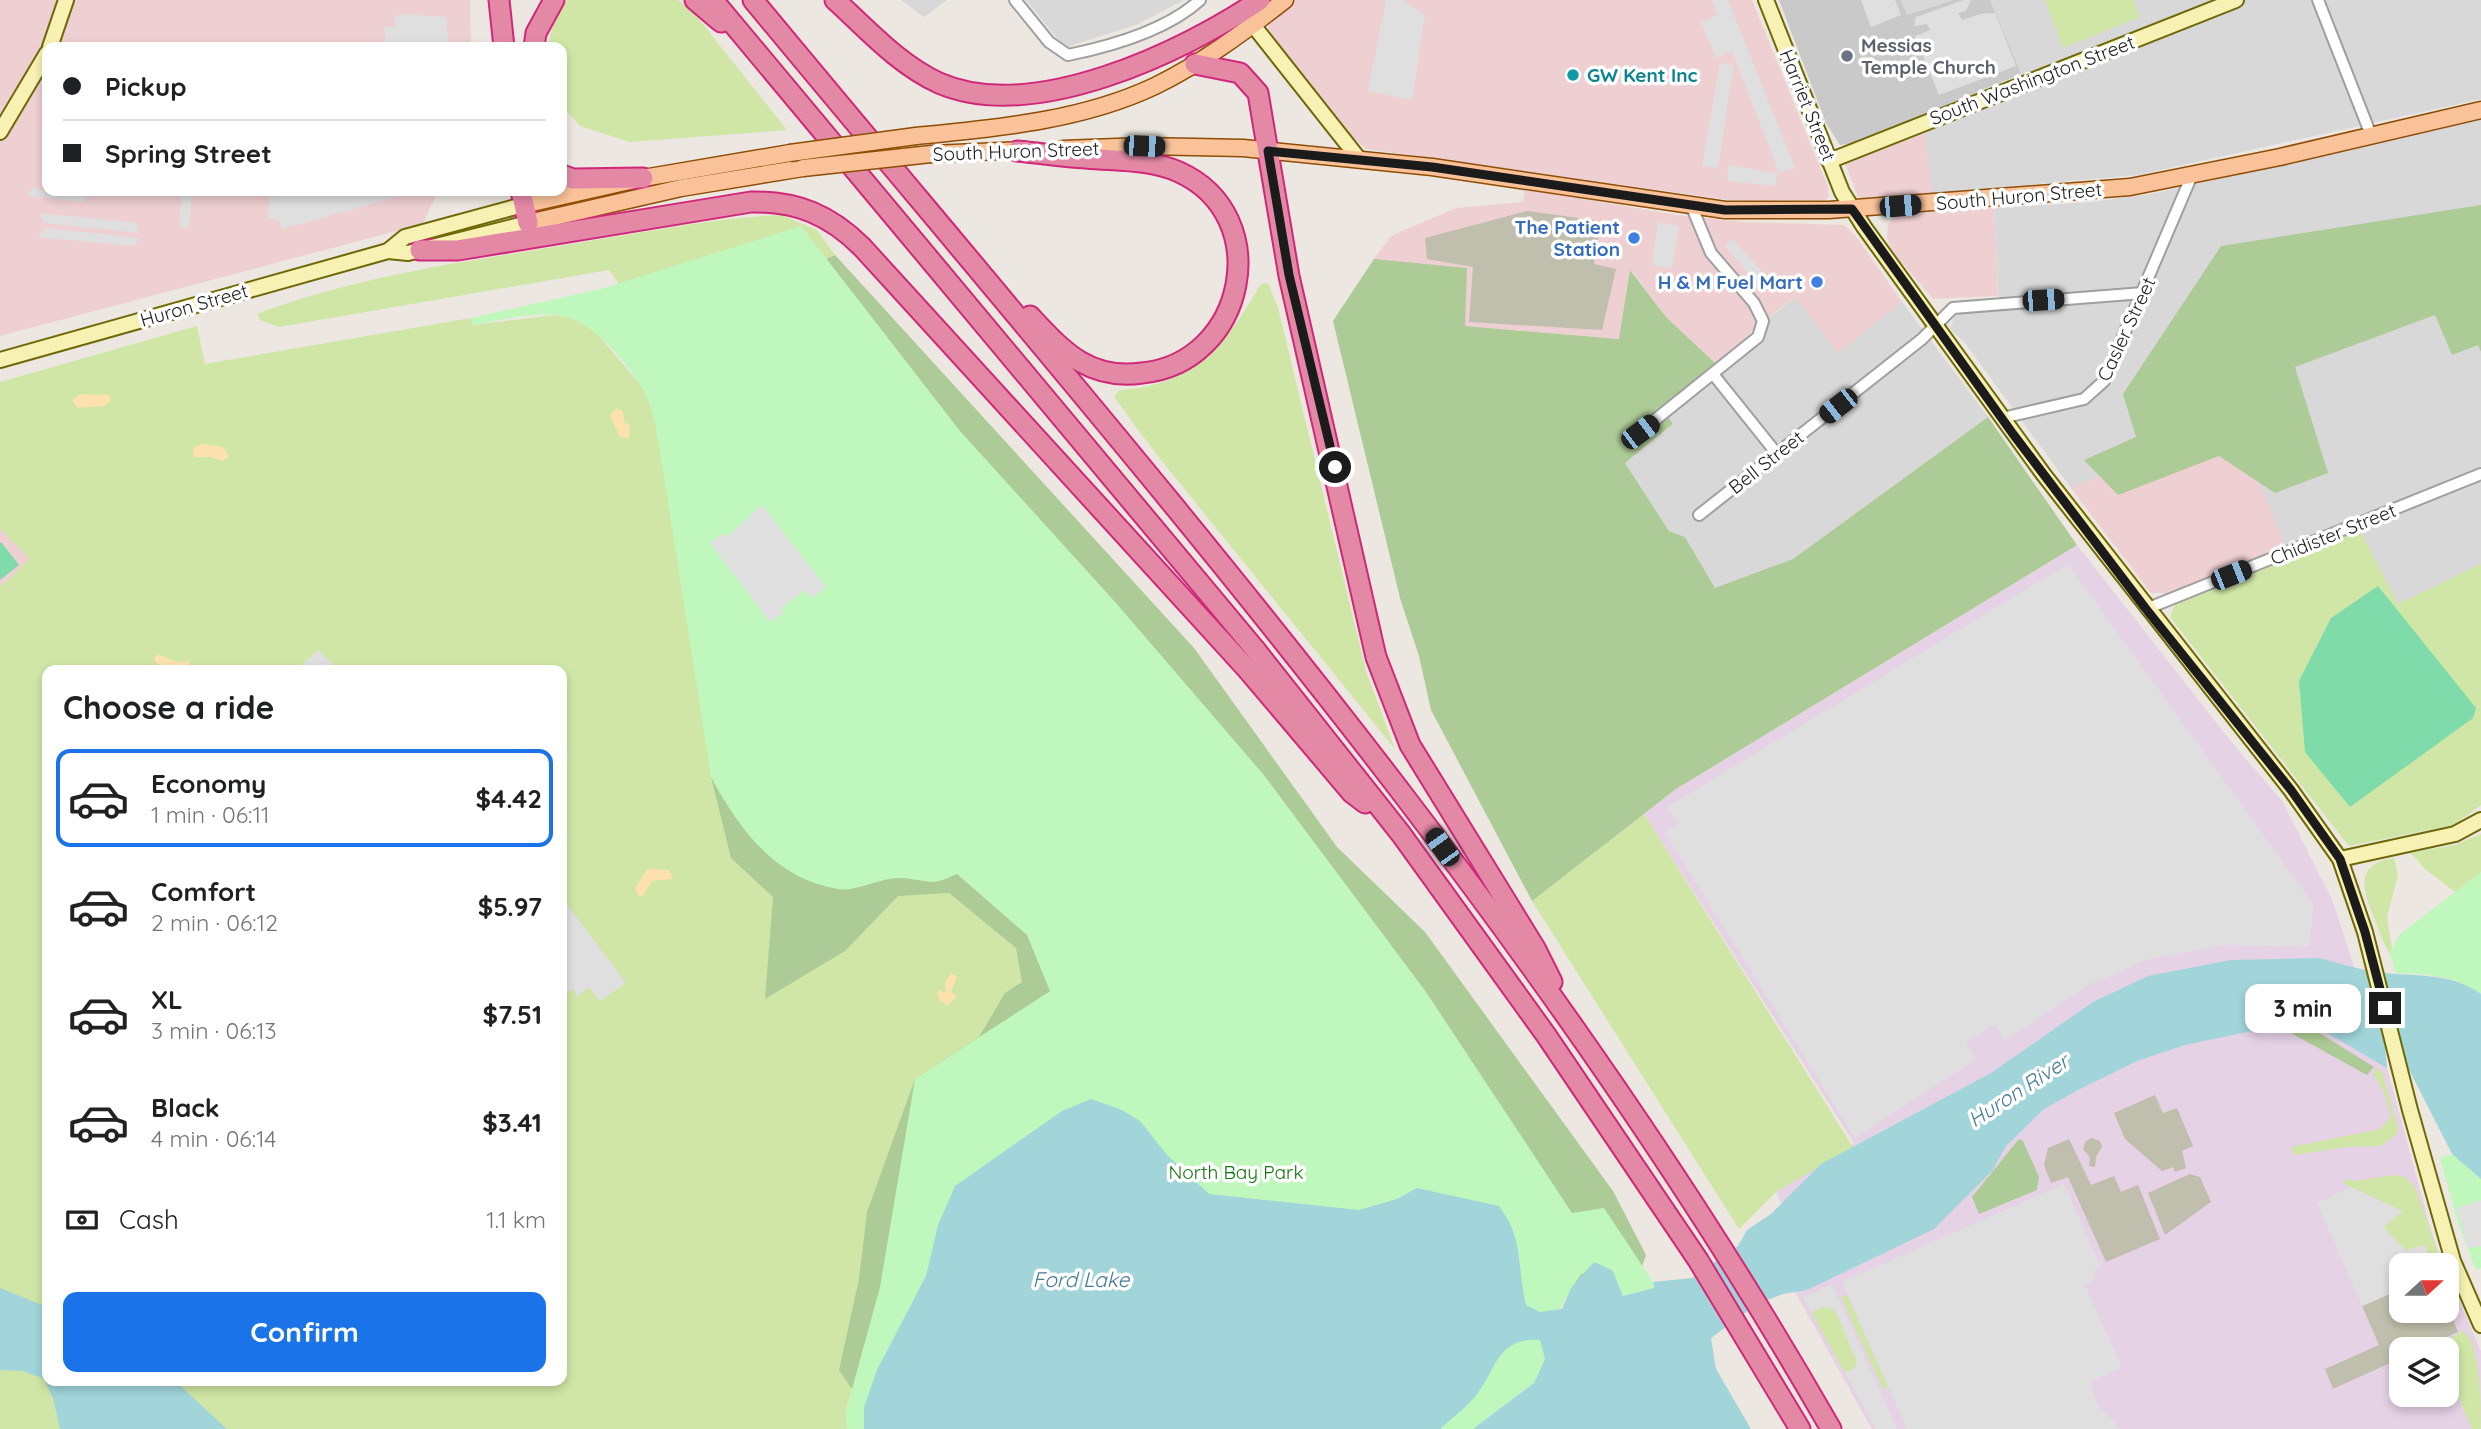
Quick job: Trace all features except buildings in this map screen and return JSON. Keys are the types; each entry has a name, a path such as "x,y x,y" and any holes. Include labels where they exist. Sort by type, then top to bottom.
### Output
{"highway":[{"path":"499,0 503,42"},
{"path":"535,42 536,33 554,0"},
{"path":"695,0 750,44"},
{"path":"713,0 1254,648 1401,834 1546,1035 1698,1260 1800,1429"},
{"path":"753,0 1251,602 1393,780 1574,1027 1720,1244 1831,1429"},
{"path":"835,0 921,74 962,90 1008,94 1059,87 1135,67 1182,47 1260,0"},
{"path":"1195,64 1231,69 1251,81 1262,107 1289,275 1376,657 1410,745 1535,948 1574,1027"},
{"path":"988,284 1026,312 1057,345 1082,363 1104,372 1125,375 1151,373 1193,356 1223,323 1238,284 1236,243 1227,218 1199,184 1181,173 1130,160 1017,150"},
{"path":"567,177 643,178"},
{"path":"420,250 458,250 751,202 788,203 824,216 843,228 862,247 1247,669 1352,793 1401,834"}],"main road":[{"path":"52,42 66,0"},
{"name":"South Huron Street","path":"567,196 643,178 790,153 1004,127 1065,116 1115,102 1156,86 1195,64 1285,0"},
{"name":"Harriet Street","path":"1766,0 1829,161 1852,209 2002,418 2146,609 2291,790 2340,859 2365,932 2410,1110 2453,1261 2481,1325"},
{"name":"South Washington Street","path":"1829,161 2236,0"},
{"path":"1253,25 1359,159"},
{"path":"0,132 42,61"},
{"name":"South Huron Street","path":"388,251 420,250 524,206 669,190 803,168 931,154 1144,146 1268,151 1432,167 1691,205 1776,211 1852,209 2130,187 2481,110"},
{"name":"South Huron Street","path":"388,251 405,237 566,196"},
{"name":"Huron Street","path":"0,360 388,251"},
{"path":"2340,859 2455,834 2481,820"}],"street":[{"path":"1015,0 1049,42 1068,55 1127,39 1165,22 1200,0"},
{"path":"2318,0 2371,135"},
{"name":"Casler Street","path":"2002,418 2084,399 2098,390 2105,381 2192,175"},
{"path":"1640,432 1758,337 1763,321 1754,303 1711,253 1691,205"},
{"name":"Bell Street","path":"1699,515 1922,339 1933,325 1953,308 2143,293"},
{"path":"1713,374 1777,454"},
{"name":"Chidister Street","path":"2146,609 2481,474"}],"shaded area":[{"path":"0,0 470,0 471,42 42,42 42,196 436,196 423,224 0,336"},
{"path":"901,0 947,0 924,17"},
{"path":"1026,0 1184,0 1136,25 1069,46 1059,41"},
{"path":"1292,0 1752,0 1828,187 1829,196 1825,200 1730,200 1366,149 1340,127 1267,33 1270,21"},
{"path":"1386,0 1404,0 1425,16 1412,100 1368,91"},
{"path":"1711,0 1728,0 1795,168 1779,173 1732,51 1716,58 1701,22 1718,15"},
{"path":"1779,0 1901,0 1907,15 1954,0 1990,0 2021,74 1855,143 1840,145 1826,123"},
{"path":"1861,0 1895,0 1901,15 1871,27"},
{"path":"1901,0 1954,0 1907,15"},
{"path":"1971,0 1966,11 1958,13 1962,20 1995,13 2016,66 1939,95 1915,36 1930,30 1927,24 1914,26 1916,17"},
{"path":"1990,0 2481,0 2481,99 2138,175 1933,193 1924,130 2026,88"},
{"path":"399,14 446,17 448,42 386,42 384,27 395,27 395,17"},
{"path":"1720,63 1734,65 1718,168 1702,166"},
{"path":"2481,120 2481,564 2398,604 2354,518 2285,546 2234,422 2071,488 1965,343 1950,329 1956,312 1999,307 1994,208 2093,202 2156,193"},
{"path":"1924,130 1933,193 1868,200 1858,197 1845,163"},
{"path":"1728,165 1777,173 1776,186 1727,181"},
{"path":"33,187 42,190 42,196 88,196 83,202 27,196"},
{"path":"1525,189 1677,215 1744,222 1844,225 1855,235 1902,302 1838,353 1795,297 1716,364 1666,317 1631,270 1620,339 1465,326 1374,259 1391,236 1456,208 1523,202"},
{"path":"182,196 192,196 189,228 179,227"},
{"path":"270,196 400,196 282,229 279,220 268,218"},
{"path":"1994,208 1998,296 1933,299 1893,252 1887,238 1888,224 1899,214"},
{"path":"1527,211 1601,221 1594,264 1616,269 1602,330 1469,322 1473,267 1427,259 1425,238"},
{"path":"39,213 137,223 139,233 44,223"},
{"path":"1658,222 1679,226 1672,268 1652,265"},
{"path":"45,228 140,238 134,246 37,237"},
{"path":"1733,239 1769,279 1761,288 1724,245"},
{"path":"1796,297 1838,353 1902,302 1988,417 1793,559 1715,589 1685,537 1669,531 1625,463 1673,425 1668,418 1742,359 1763,336 1768,318"},
{"path":"2234,422 2285,546 2169,593 2151,593 2071,488"},
{"path":"762,505 826,587 811,598 805,590 781,608 784,612 770,622 710,543 723,533 727,537"},
{"path":"0,529 30,559 0,587"},
{"path":"2077,545 2233,744 2282,801 2332,899 2387,1068 2439,1253 2389,1253 2389,1323 2459,1323 2459,1301 2481,1351 2481,1429 1872,1429 1795,1292 1800,1242 1776,1192 1854,1143 1644,814 1676,789"},
{"path":"2068,564 2314,905 2309,947 2223,945 2146,960 2085,987 2004,1041 1996,1024 1966,1041 1975,1060 1855,1138 1665,833 1678,824 1667,807"},
{"path":"319,650 333,665 301,665"},
{"path":"567,905 626,983 600,1001 589,987 578,996 572,989 567,992"},
{"path":"2155,1095 2163,1113 2177,1108 2193,1146 2182,1151 2186,1168 2175,1172 2173,1167 2162,1171 2125,1139 2114,1113"},
{"path":"2091,1138 2100,1141 2102,1147 2096,1157 2095,1167 2089,1166 2090,1157 2083,1149 2086,1141"},
{"path":"2069,1139 2091,1185 2114,1176 2121,1192 2138,1185 2160,1239 2106,1262 2068,1177 2051,1183 2044,1165 2048,1148"},
{"path":"2190,1174 2200,1177 2211,1202 2165,1235 2148,1193"},
{"path":"2064,1184 2101,1267 2093,1271 2096,1279 2085,1285 2122,1368 2089,1383 2099,1406 2121,1429 1907,1429 1842,1282"},
{"path":"2351,1187 2403,1211 2384,1227 2405,1250 2425,1245 2427,1253 2389,1253 2389,1294 2362,1306 2317,1203"},
{"path":"2481,1200 2481,1246 2468,1248 2457,1208"},
{"path":"1832,1284 1897,1429 1876,1429 1845,1373 1855,1368 1857,1362 1836,1312 1828,1306 1811,1312 1803,1297"},
{"path":"2389,1294 2389,1323 2454,1323 2458,1332 2447,1337 2389,1337 2389,1363 2333,1389 2325,1369 2379,1345 2362,1306"}],"green space":[{"path":"568,0 678,0 694,13 787,130 630,142 580,126 567,112 567,42 548,42 558,8"},
{"path":"2045,0 2133,0 2140,17 2063,48"},
{"path":"2481,205 2481,352 2478,345 2452,355 2435,315 2295,367 2328,473 2275,493 2219,456 2118,495 2084,460 2136,437 2123,394 2221,246"},
{"path":"782,215 817,230 835,255 809,267 934,882 1027,935 1050,991 880,1287 846,1410 847,1429 0,1429 0,587 30,559 0,529 0,382 197,326 205,364 471,318 472,325 555,315 578,319 595,331 642,387 710,408 609,270 279,327 260,320 257,314 372,280 493,257 729,219"},
{"name":"North Bay Park","path":"801,226 960,431 1116,603 1263,774 1426,992 1572,1213 1604,1208 1653,1282 1655,1288 1623,1296 1612,1270 1581,1274 1540,1340 1545,1359 1534,1383 1473,1429 847,1429 846,1411 880,1287 915,1079 1050,991 1027,935 957,874 935,882 895,878 850,889 838,889 796,875 761,849 747,833 711,777 662,464 655,424 646,395 625,364 605,342 570,318 537,315 472,325 471,318 604,288"},
{"name":"North Bay Park","path":"835,255 1194,648 1337,847 1425,932 1613,1191 1646,1255 1639,1275 864,1407 839,1370 859,1279 867,1212 915,1079 979,1037 1005,993 1022,982 1016,948 949,893 898,896 845,951 765,999 773,897 731,858 711,777 786,779 809,267"},
{"path":"1374,259 1467,268 1465,326 1619,339 1630,270 1666,317 1716,364 1662,409 1673,424 1625,463 1669,531 1685,537 1715,588 1793,559 1988,417 2077,545 1676,789 1532,901 1431,710 1419,656 1400,598 1333,321"},
{"path":"1268,283 1278,308 1366,671 1395,749 1157,455 1114,397 1119,390 1145,387 1167,380 1187,371 1205,358 1234,325 1261,284"},
{"path":"2359,528 2398,604 2481,564 2481,805 2454,825 2349,846 2170,617 2176,602"},
{"path":"0,543 19,565 0,580"},
{"path":"2378,586 2476,708 2473,718 2350,807 2305,752 2299,681 2331,618"},
{"path":"1644,814 1853,1147 1776,1192 1739,1229 1532,901"},
{"path":"2481,834 2481,872 2455,892 2425,869 2411,853 2455,845"},
{"path":"2394,858 2398,875 2387,917 2392,949 2390,954 2370,907 2365,879 2372,866"},
{"path":"2481,872 2481,994 2451,980 2430,975 2396,973 2390,954 2399,935"},
{"path":"2303,1023 2374,1067 2367,1075 2289,1032 2288,1024"},
{"path":"2377,1068 2382,1072 2398,1128 2396,1135 2381,1146 2347,1147 2294,1155 2291,1147 2380,1129 2391,1117 2383,1090 2373,1074"},
{"path":"2019,1139 2023,1141 2039,1177 2037,1190 1979,1214 1972,1197"},
{"path":"2452,1154 2481,1179 2481,1268 2476,1270 2458,1223 2440,1158"},
{"path":"2394,1175 2405,1177 2416,1189 2438,1253 2412,1253 2402,1246 2383,1227 2402,1211 2342,1183 2350,1179 2355,1181"},
{"path":"1847,1295 1889,1387 1883,1389 1841,1297"},
{"path":"1828,1306 1836,1312 1857,1362 1855,1368 1845,1373 1811,1312"},
{"path":"2460,1330 2467,1334 2476,1357 2481,1429 2472,1429 2459,1398 2459,1337 2452,1337 2460,1333"}],"sand":[{"path":"80,394 109,395 111,401 104,406 77,408 72,400"},
{"path":"616,408 623,411 624,422 630,426 629,438 620,437 610,416"},
{"path":"202,444 223,447 229,457 222,461 211,457 194,457 193,448"},
{"path":"158,654 177,662 189,661 190,665 160,665 154,659"},
{"path":"647,869 669,870 673,879 652,881 643,896 639,896 635,889"},
{"path":"951,973 957,977 951,991 956,997 948,1005 940,1001 937,994 940,990 946,993 945,982"}],"water":[{"name":"Ford Lake","path":"2318,958 2371,971 2442,978 2468,986 2481,994 2481,1179 2452,1154 2382,1016 2387,1068 2305,1020 2185,1045 2137,1061 2082,1088 2044,1109 2006,1146 1992,1171 1934,1229 1807,1290 1783,1294 1757,1304 1711,1338 1716,1369 1751,1429 1473,1429 1534,1383 1545,1359 1540,1340 1525,1340 1505,1350 1473,1399 1440,1429 864,1429 864,1407 877,1370 926,1276 938,1225 955,1186 1062,1111 1091,1099 1120,1109 1140,1121 1168,1156 1209,1194 1359,1210 1397,1199 1417,1188 1499,1206 1513,1230 1526,1305 1540,1312 1562,1309 1571,1288 1594,1262 1612,1270 1623,1296 1654,1288 1653,1282 1692,1278 1738,1246 1747,1230 1771,1214 1821,1164 1991,1073 2093,1002 2148,976 2231,960"},
{"path":"0,1288 42,1305 42,1378 23,1371 0,1370"},
{"path":"47,1386 180,1386 227,1429 60,1429"}],"place":[{"name":"Messias Temple Church","path":"1847,56"},
{"name":"GW Kent Inc","path":"1573,75"},
{"name":"The Patient Station","path":"1634,238"},
{"name":"H & M Fuel Mart","path":"1817,282"}],"route":[{"path":"1335,467 1289,275 1268,151 1432,167 1725,210 1852,209 2013,434 2146,609 2320,829 2340,859 2365,932 2385,1008"}],"water label":[{"name":"Huron River","path":"2018,1090"}]}
